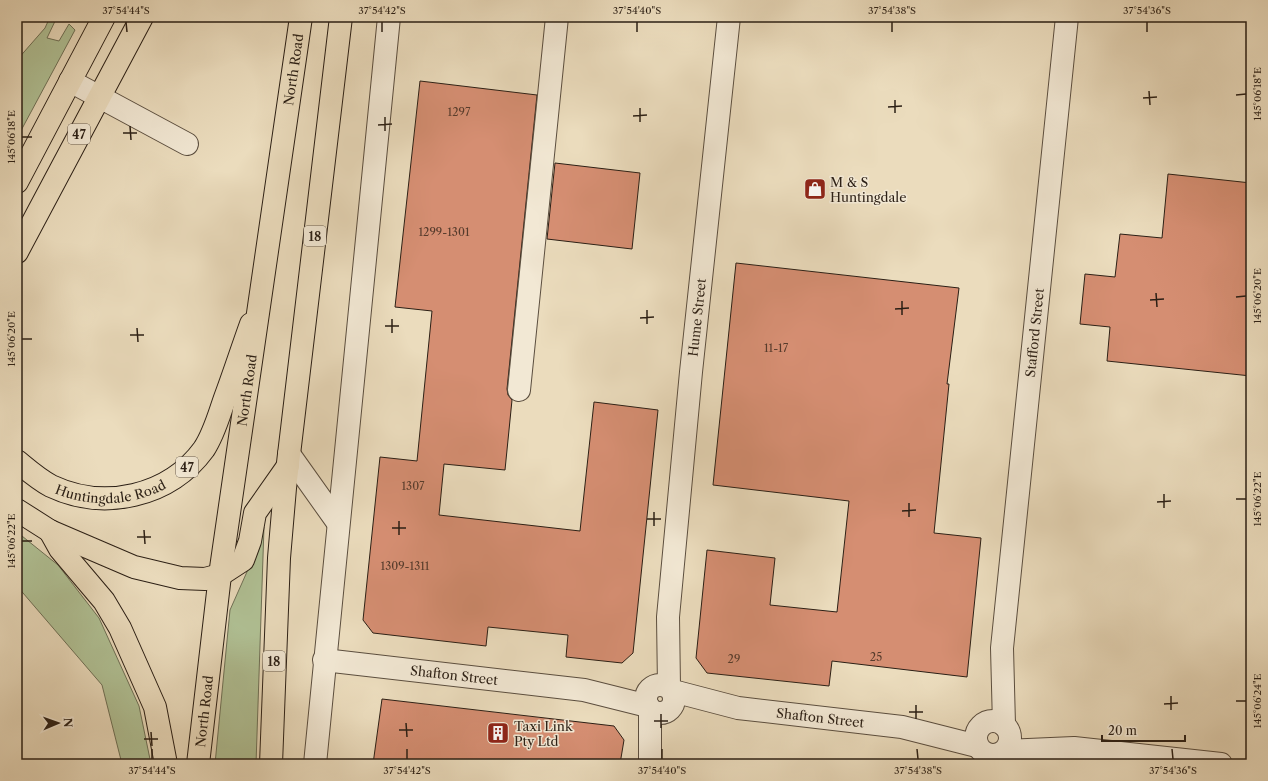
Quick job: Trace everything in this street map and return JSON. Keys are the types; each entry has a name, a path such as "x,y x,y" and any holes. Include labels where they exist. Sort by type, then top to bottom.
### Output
{"main road":[{"name":"47","path":"17,182 104,17"},
{"name":"47","path":"17,252 98,96 142,17"},
{"name":"North Road","path":"198,764 220,575 302,17"},
{"name":"18","path":"271,764 279,558 289,460 341,17"},
{"name":"Huntingdale Road","path":"17,461 39,479 51,485 69,492 88,496 113,498 133,496 144,493 166,483 196,457 210,439 260,296"},
{"path":"17,510 50,531 104,556 149,572 196,580 220,575 243,560 250,541 255,513 289,460"},
{"path":"50,531 60,549 104,601 126,640 155,707 166,764"}],"street":[{"path":"315,764 324,660 389,17"},
{"path":"519,390 557,17"},
{"name":"Hume Street","path":"655,764 692,364 729,17"},
{"name":"Stafford Street","path":"992,743 1067,17"},
{"path":"70,81 187,144"},
{"path":"289,460 338,523"},
{"name":"Shafton Street","path":"324,660 902,727 992,743 1074,748 1221,764"},
{"name":"Hume Street","path":"650,764 660,699"}],"green space":[{"path":"50,17 57,17 47,38 59,41 69,24 75,30 17,138 17,60 45,28"},
{"path":"259,527 264,527 256,764 215,764 230,610 254,556"},
{"path":"17,532 58,565 99,618 139,706 151,764 122,764 102,685 17,586"}],"building":[{"path":"420,81 537,95 507,389 508,395 512,400 505,470 444,464 439,515 580,531 594,402 658,410 633,653 622,663 566,657 568,635 488,627 486,646 373,633 363,620 380,457 417,461 432,311 395,307"},
{"path":"555,163 640,173 632,249 547,239"},
{"path":"1168,174 1251,183 1251,376 1107,361 1110,327 1080,324 1085,274 1115,277 1120,234 1162,238"},
{"path":"736,263 959,288 947,384 949,384 934,533 981,538 967,677 832,661 829,686 707,673 696,658 707,550 775,558 770,605 837,612 849,501 713,485"},
{"name":"Taxi Link Pty Ltd","path":"382,699 614,726 624,740 620,764 373,764"}],"place":[{"name":"M & S Huntingdale","path":"815,189"},
{"name":"Taxi Link Pty Ltd","path":"498,733"}]}
